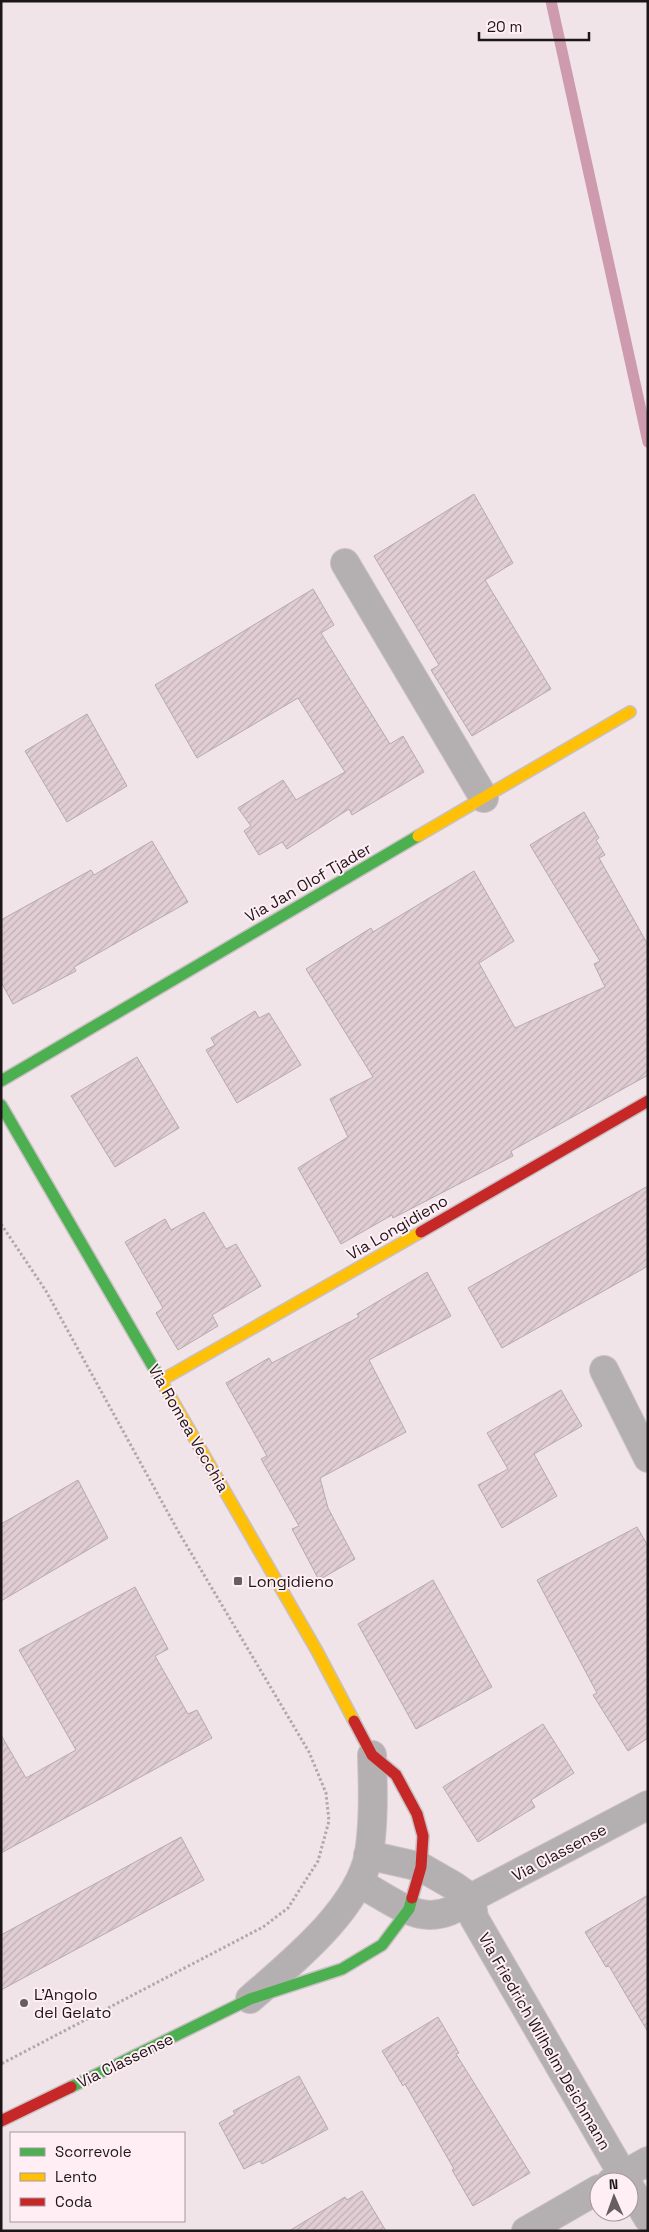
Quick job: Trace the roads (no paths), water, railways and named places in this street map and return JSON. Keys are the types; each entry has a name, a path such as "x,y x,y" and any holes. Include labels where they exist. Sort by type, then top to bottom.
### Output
{"street":[{"path":"345,564 484,798"},
{"name":"Via Jan Olof Tjader","path":"1,1081 630,712"},
{"name":"Via Longidieno","path":"162,1380 648,1101"},
{"name":"Via Romea Vecchia","path":"1,1105 162,1380 312,1643 372,1755 396,1775 417,1814 423,1836 421,1867"},
{"path":"604,1370 648,1458"},
{"name":"Via Romea Vecchia","path":"368,1855 373,1812 372,1755"},
{"name":"Via Classense","path":"359,1883 419,1916 434,1917 458,1909 471,1898 648,1806"},
{"path":"368,1855 421,1867 471,1898"},
{"name":"Via Classense","path":"250,1999 320,1937 359,1883 368,1855"},
{"name":"Via Classense","path":"3,2117 250,1999 342,1969 382,1945 409,1909 421,1867"},
{"name":"Via Friedrich Wilhelm Deichmann","path":"471,1898 474,1918 618,2172"},
{"path":"634,2172 648,2161"},
{"path":"526,2231 589,2195"},
{"name":"Via Friedrich Wilhelm Deichmann","path":"639,2205 648,2218"}],"waterway":[{"path":"551,1 648,442"}],"place":[{"name":"Longidieno","path":"238,1581"},
{"name":"L'Angolo del Gelato","path":"24,2003"}]}
